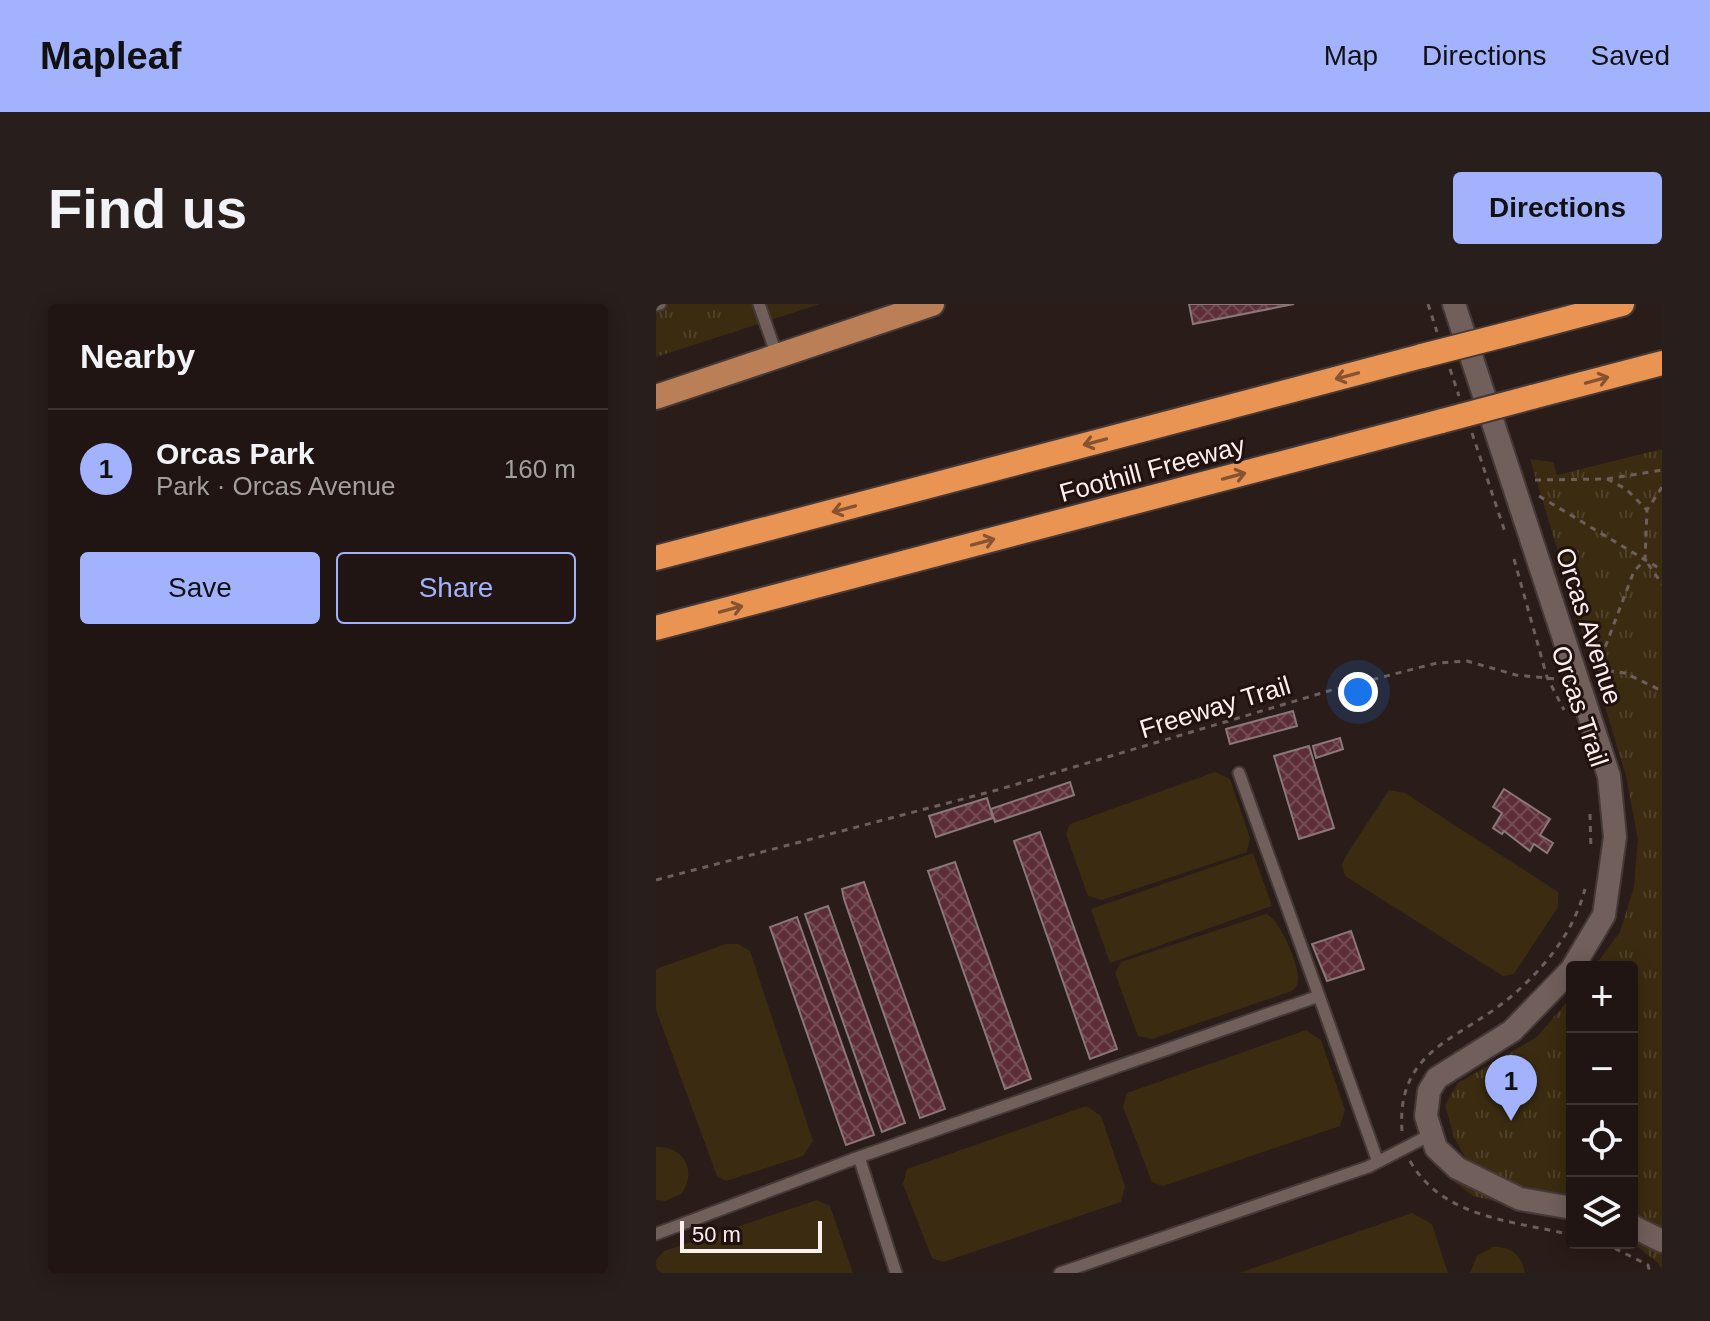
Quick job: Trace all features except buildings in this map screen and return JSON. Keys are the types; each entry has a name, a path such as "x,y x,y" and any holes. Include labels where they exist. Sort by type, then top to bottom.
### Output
{"highway":[{"name":"Foothill Freeway","path":"656,558 1622,304"},
{"name":"Foothill Freeway","path":"656,628 1662,363"}],"main road":[{"path":"656,397 932,304"}],"street":[{"name":"Orcas Avenue","path":"1454,304 1512,480 1584,672 1609,776 1615,837 1604,915 1577,961"},
{"name":"Orcas Avenue","path":"1432,1134 1426,1116 1429,1091 1437,1078 1512,1031 1566,975"},
{"path":"1432,1134 1436,1148 1457,1168 1520,1199 1566,1207"},
{"path":"1638,1229 1662,1241"}],"lane":[{"path":"759,304 777,356"},
{"path":"1239,773 1378,1162"},
{"path":"656,1234 859,1157 1319,996"},
{"path":"1060,1273 1378,1162 1432,1134"},
{"path":"859,1157 896,1273"}],"path":[{"path":"1428,304 1437,352 1460,399"},
{"path":"1470,427 1506,534"},
{"path":"1512,480 1607,479 1662,470"},
{"path":"1607,479 1633,494 1647,510"},
{"path":"1512,480 1662,570"},
{"path":"1662,487 1647,510 1645,560 1662,584"},
{"name":"Orcas Trail","path":"1511,547 1547,677 1567,717"},
{"path":"1584,672 1601,658 1634,571 1645,560"},
{"name":"Freeway Trail","path":"656,880 997,790 1332,690 1437,663 1467,661 1516,675 1559,680 1584,672 1625,673 1662,691"},
{"name":"Orcas Trail","path":"1590,806 1591,851"},
{"path":"1566,1234 1461,1208 1429,1185 1403,1148 1400,1104 1410,1075 1432,1049 1513,996 1553,955 1581,904 1588,879"},
{"path":"1616,1249 1648,1265 1650,1273"}],"green space":[{"path":"656,304 820,304 656,357"},
{"path":"1662,449 1662,1271 1658,1263 1638,1247 1638,961 1598,961 1620,932 1634,887 1638,839 1626,776 1530,459 1553,462 1557,475"},
{"path":"1215,772 1230,779 1250,838 1247,852 1102,900 1088,896 1066,834 1070,824"},
{"path":"1389,790 1405,793 1558,892 1558,907 1514,974 1503,976 1345,876 1342,865 1345,857"},
{"path":"1253,853 1272,906 1110,963 1091,909"},
{"path":"1266,914 1277,924 1296,964 1298,982 1292,991 1152,1039 1138,1036 1115,973 1121,962"},
{"path":"726,944 738,944 750,951 813,1141 803,1156 726,1181 717,1176 656,1010 656,969"},
{"path":"1566,1003 1566,1219 1473,1196 1448,1177 1465,1157 1454,1137 1445,1105 1458,1083 1537,1037"},
{"path":"1306,1030 1321,1040 1345,1110 1340,1126 1163,1186 1152,1182 1123,1107 1127,1093"},
{"path":"1086,1106 1101,1116 1125,1186 1121,1202 943,1262 932,1258 903,1184 907,1169"},
{"path":"656,1147 674,1150 681,1155 688,1169 686,1186 681,1194 665,1201 656,1200"},
{"path":"817,1200 830,1206 853,1273 656,1273 656,1260 664,1251"},
{"path":"1412,1213 1432,1224 1448,1273 1239,1273"},
{"path":"1493,1247 1515,1253 1525,1273 1470,1273 1477,1256"}],"place":[{"name":"Orcas Park","path":"1511,1121"}]}
